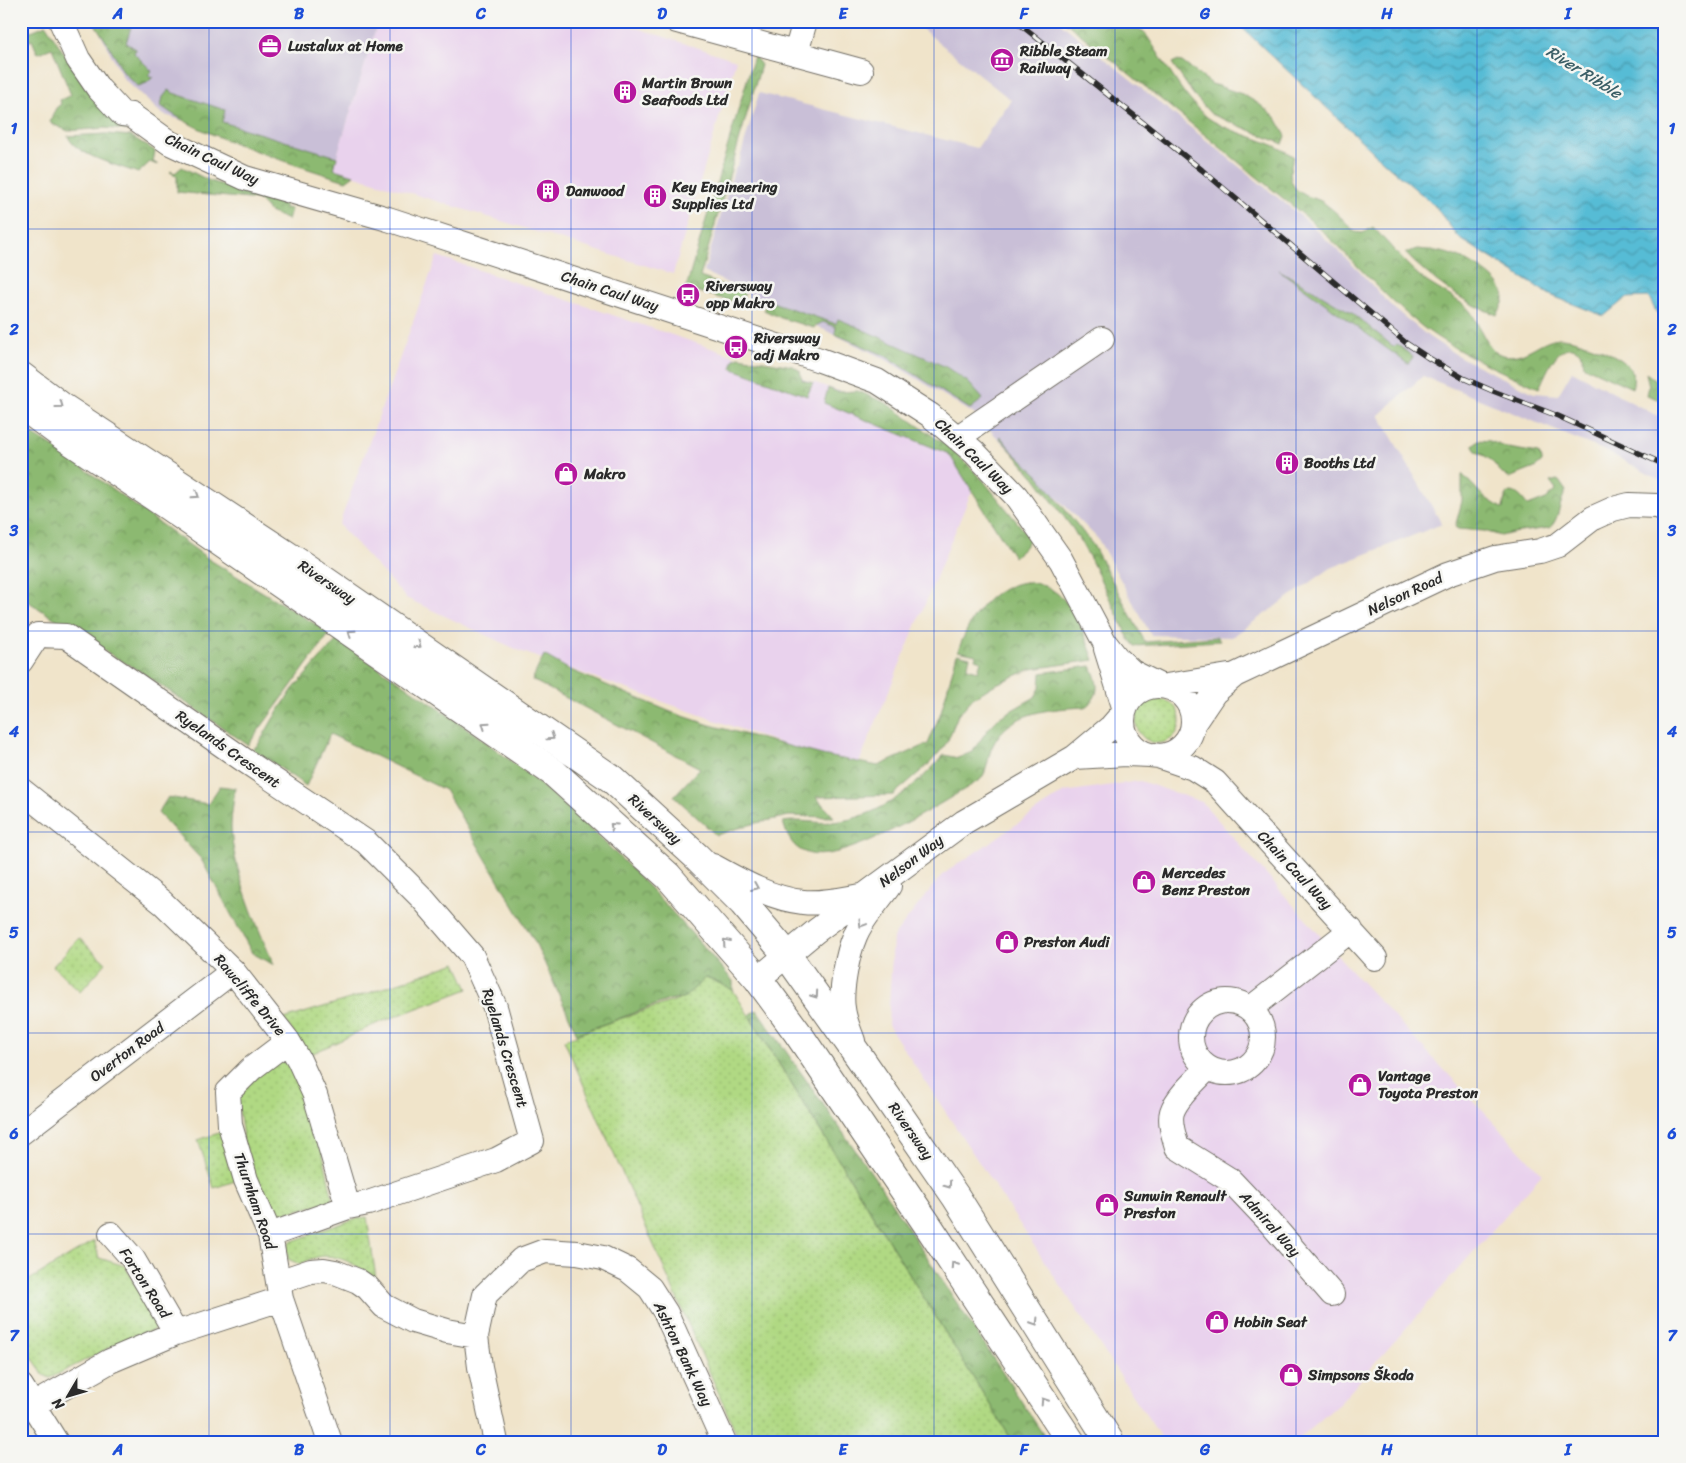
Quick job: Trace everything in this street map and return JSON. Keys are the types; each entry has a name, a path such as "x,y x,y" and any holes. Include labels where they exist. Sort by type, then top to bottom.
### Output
{"highway":[{"name":"Riversway","path":"21,376 62,407 305,567 612,779 696,856 743,903 774,966 797,1032 1071,1442"},
{"name":"Riversway","path":"21,405 554,773 668,876 774,966 860,1058 956,1197 1110,1442"}],"street":[{"name":"Chain Caul Way","path":"61,21 78,59 98,88 122,114 131,114 170,143 245,178 388,219 801,354 877,381 930,415 974,452 1016,496 1061,560 1105,643 1119,661 1132,672 1163,686"},
{"path":"677,21 861,71"},
{"path":"796,54 805,21"},
{"path":"957,438 1102,339"},
{"name":"Nelson Road","path":"1193,725 1214,693 1235,675 1448,574 1495,558 1540,551 1558,545 1593,518 1613,509 1629,505 1657,506 1665,509"},
{"name":"Ryelands Crescent","path":"21,661 38,635 66,636 241,758 359,837 422,898 472,956 495,1007 532,1141 496,1160 368,1203 348,1207 270,1235"},
{"name":"Chain Caul Way","path":"1105,643 1125,711"},
{"name":"Nelson Road","path":"1163,686 1235,675"},
{"path":"1163,686 1175,690 1186,700 1192,714 1193,725 1183,745 1170,753 1153,755 1140,750 1126,734 1123,723 1125,711 1130,700 1138,692 1149,687 1163,686"},
{"name":"Nelson Way","path":"774,966 864,895 964,822 1075,757 1107,731 1125,711"},
{"name":"Chain Caul Way","path":"1193,725 1206,763 1215,782"},
{"name":"Nelson Way","path":"1075,757 1126,754 1153,755"},
{"name":"Chain Caul Way","path":"1153,755 1193,768 1215,782 1375,958"},
{"name":"Rawcliffe Drive","path":"24,798 163,903 233,971 288,1041 315,1095 348,1207"},
{"path":"696,856 735,878 777,896 803,902 828,901 864,895"},
{"path":"860,1058 842,1006 847,964 854,936 900,870"},
{"path":"1250,1009 1351,930"},
{"name":"Overton Road","path":"21,1133 233,971"},
{"path":"1230,1001 1242,1004 1250,1009 1257,1017 1262,1029 1263,1042 1260,1054 1253,1063 1243,1070 1226,1074 1213,1072 1196,1058 1190,1041 1191,1028 1197,1016 1206,1007 1218,1002 1230,1001"},
{"name":"Thurnham Road","path":"288,1041 251,1069 228,1092 230,1125 246,1180 270,1235 279,1290 330,1442"},
{"name":"Admiral Way","path":"1207,1068 1178,1101 1171,1113 1172,1130 1177,1147 1230,1180 1267,1218 1332,1294"},
{"name":"Forton Road","path":"111,1234 133,1259 176,1333"},
{"name":"Ashton Bank Way","path":"496,1442 480,1367 476,1336 484,1295 521,1260 545,1251 577,1253 603,1258 628,1270 650,1288 666,1313 724,1442"},
{"path":"279,1290 311,1272 324,1270 340,1273 368,1288 384,1306 413,1320 447,1331 476,1336"},
{"name":"Forton Road","path":"27,1395 279,1290"},
{"path":"27,1395 56,1442"}],"shaded area":[{"path":"94,21 378,21 333,169 162,114 123,78"},
{"path":"378,21 615,21 736,60 673,274 333,169"},
{"path":"912,21 1058,21 1307,221 1357,269 1392,307 1429,337 1460,357 1534,393 1558,395 1572,371 1665,420 1665,483 1608,452 1423,376 1379,415 1442,524 1331,568 1232,637 1151,635 1098,539 974,414 885,359 704,272 759,93 977,148 1011,100"},
{"path":"437,256 857,397 942,446 976,481 856,770 520,651 406,598 339,525"},
{"path":"1140,781 1202,802 1356,976 1542,1174 1341,1402 1295,1442 1164,1442 888,1025 893,937 942,875 1064,792"}],"green space":[{"path":"1108,20 1130,24 1139,29 1147,36 1186,95 1204,114 1223,126 1275,146 1294,157 1290,173 1292,183 1298,191 1328,206 1355,232 1363,233 1373,227 1423,279 1456,299 1470,311 1488,343 1497,353 1511,356 1519,355 1552,339 1560,338 1575,341 1605,351 1621,360 1632,372 1632,388 1584,366 1579,352 1569,348 1563,350 1552,361 1539,388 1480,361 1437,337 1409,316 1310,220 1064,21"},
{"path":"93,21 114,21 131,27 126,43 136,49 134,53 152,71 148,75 151,78 153,77 147,83 138,86 124,73"},
{"path":"46,25 93,99 127,130 105,128 68,131 52,124 50,121 56,108 61,104 60,100 71,95 52,48 39,53 32,40 21,45 21,35"},
{"path":"754,56 761,65 700,277 745,293 740,303 686,288"},
{"path":"1176,61 1182,62 1212,84 1242,94 1259,104 1276,118 1286,136 1283,144 1211,114 1193,94 1172,63"},
{"path":"169,90 225,110 222,122 337,157 334,169 354,175 346,181 274,158 204,131 182,120 161,106 163,97"},
{"path":"107,134 131,136 155,151 153,162 157,165 150,162 138,173 88,154 72,143 68,136"},
{"path":"182,167 210,181 284,204 285,208 291,209 288,220 270,212 259,200 177,192 177,176 170,172 175,173"},
{"path":"1417,249 1458,257 1489,275 1497,282 1504,298 1497,315 1459,297 1425,272 1405,253"},
{"path":"1279,270 1352,313 1394,347 1397,344 1413,357 1408,364"},
{"path":"766,300 836,324 838,319 946,367 968,382 983,399 970,409 884,355 835,334 836,327 823,322 814,328 781,318 764,310"},
{"path":"739,357 793,366 800,371 802,380 813,383 807,396 731,368 734,359"},
{"path":"1646,373 1665,387 1665,402 1647,395 1649,386"},
{"path":"828,388 838,392 858,391 886,403 953,450 982,479 1026,533 1030,539 1024,548 1014,557 949,454 824,403"},
{"path":"21,427 63,453 210,560 330,633 248,745 141,672 21,597"},
{"path":"999,437 1012,451 1038,475 1093,545 1145,642 1217,637 1220,641 1135,646 1129,639 1091,560 1073,529 1035,478"},
{"path":"1478,440 1490,441 1508,448 1538,453 1542,462 1535,468 1509,478 1488,458 1475,450 1473,445"},
{"path":"1462,474 1484,497 1503,509 1506,496 1512,492 1520,496 1528,506 1546,499 1556,490 1550,482 1559,481 1566,491 1557,517 1549,528 1501,536 1484,531 1458,529 1455,527 1462,501"},
{"path":"1025,582 1040,584 1053,590 1063,598 1078,620 1094,660 1031,669 994,685 973,698 958,715 943,748 929,764 893,795 816,797 834,817 789,816 756,823 716,835 674,796 700,768 532,680 544,655 568,669 671,712 710,725 822,755 878,766 928,744 941,712 957,654 970,657 967,668 978,671 981,661 975,659 976,655 958,651 968,627 982,606 991,598 1012,585"},
{"path":"337,640 460,723 558,799 611,848 686,927 733,981 733,990 706,977 685,997 669,1000 577,1034 535,942 445,790 330,734 306,786 253,749 258,745 293,689"},
{"path":"1091,666 1097,688 1094,698 1085,707 1033,714 1021,718 1010,725 1000,733 993,745 985,772 980,780 920,815 869,841 845,850 824,854 802,851 788,837 783,822 833,822 850,819 880,808 908,790 944,755 958,758 972,752 989,728 1000,717 1035,697 1040,688 1041,673"},
{"path":"1154,699 1162,699 1174,705 1180,721 1174,737 1162,743 1154,743 1142,737 1136,725 1136,717 1142,705"},
{"path":"220,786 235,788 231,817 232,842 246,897 274,965 252,953 201,859 158,813 168,797 208,804"},
{"path":"79,938 106,963 80,992 53,966"},
{"path":"456,963 468,989 378,1023 309,1055 284,1019 369,993"},
{"path":"706,976 733,990 1013,1442 740,1442 564,1040 685,997"},
{"path":"757,1010 877,1181 1048,1442 1013,1442 749,1015"},
{"path":"272,1060 288,1062 317,1128 332,1195 331,1201 271,1217 248,1171 236,1090"},
{"path":"222,1132 238,1180 214,1188 198,1140"},
{"path":"367,1217 376,1278 348,1262 333,1257 313,1258 299,1264 288,1259 287,1249 290,1242 354,1219"},
{"path":"94,1241 99,1258 125,1266 157,1324 152,1331 135,1335 50,1378 44,1375 21,1341 21,1285"}],"water":[{"name":"River Ribble","path":"1235,21 1665,21 1665,318 1656,312 1649,297 1626,298 1604,316 1550,295 1459,238 1434,205 1386,164"}],"railway":[{"path":"1016,21 1202,170 1406,343 1463,378 1558,416 1665,465"}],"place":[{"name":"Lustalux at Home","path":"270,46"},
{"name":"Ribble Steam Railway","path":"1002,60"},
{"name":"Martin Brown Seafoods Ltd","path":"625,92"},
{"name":"Danwood","path":"548,191"},
{"name":"Key Engineering Supplies Ltd","path":"655,196"},
{"name":"Riversway opp Makro","path":"688,295"},
{"name":"Riversway adj Makro","path":"736,347"},
{"name":"Booths Ltd","path":"1287,463"},
{"name":"Makro","path":"566,474"},
{"name":"Mercedes Benz Preston","path":"1144,882"},
{"name":"Preston Audi","path":"1007,942"},
{"name":"Vantage Toyota Preston","path":"1360,1085"},
{"name":"Sunwin Renault Preston","path":"1107,1205"},
{"name":"Hobin Seat","path":"1217,1322"},
{"name":"Simpsons Škoda","path":"1291,1375"}]}
